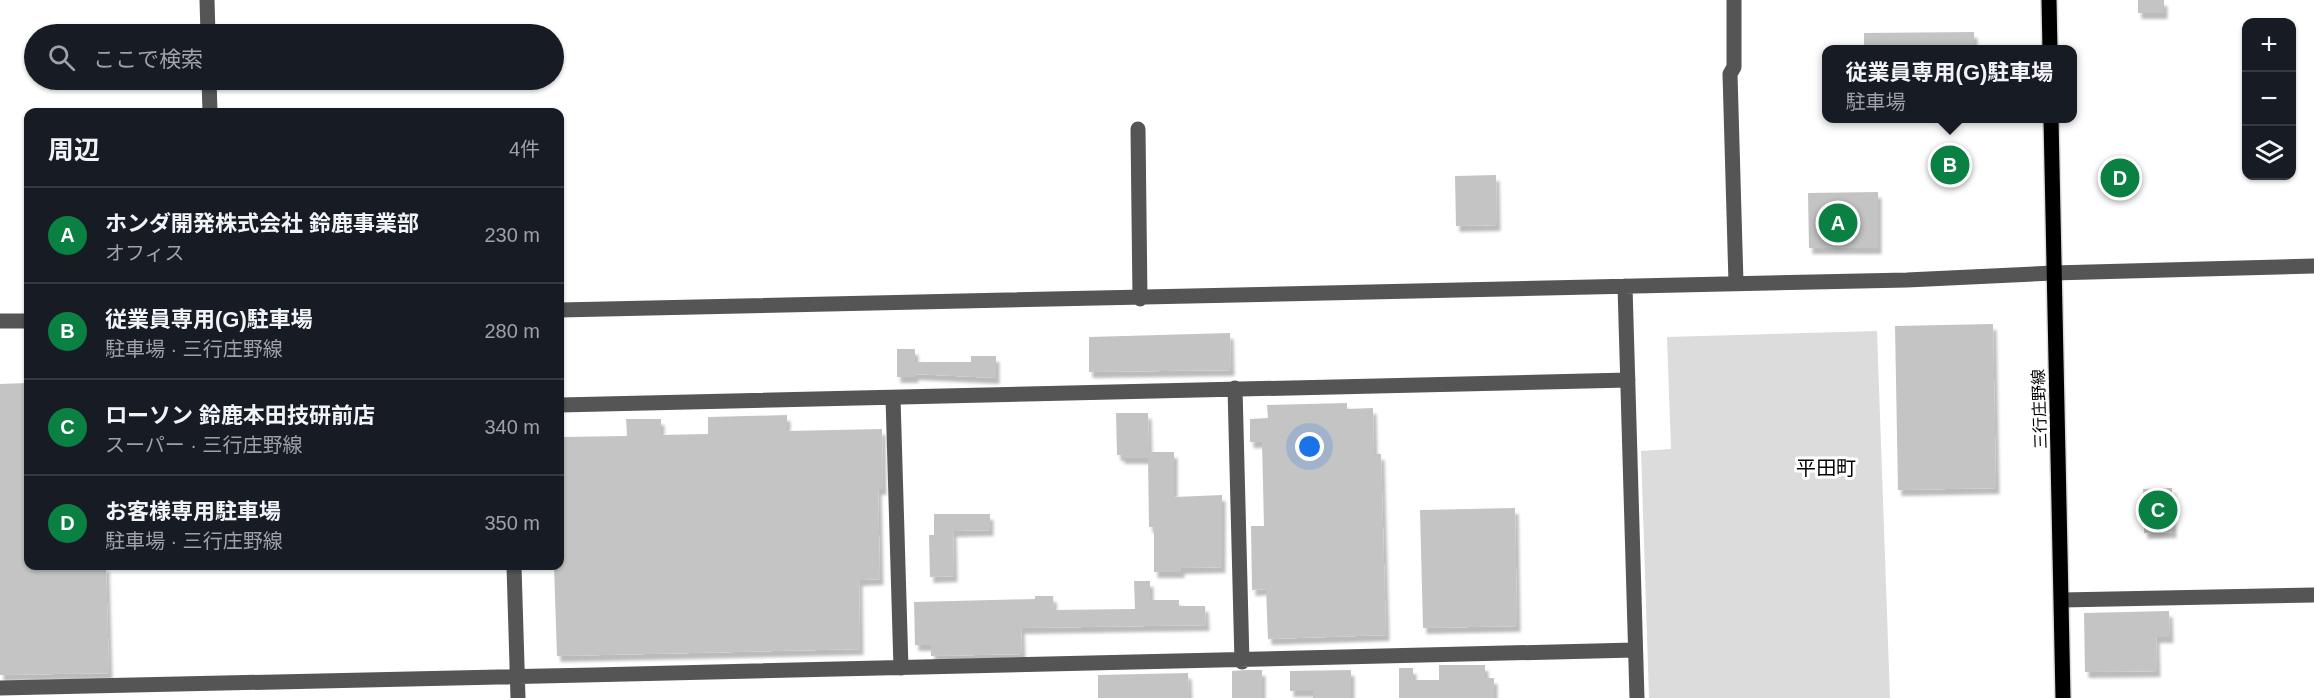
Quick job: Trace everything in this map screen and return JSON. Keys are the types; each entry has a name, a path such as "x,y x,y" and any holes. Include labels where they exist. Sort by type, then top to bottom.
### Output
{"main road":[{"path":"2049,0 2050,45"},
{"name":"三行庄野線","path":"2051,123 2064,698"}],"street":[{"path":"207,0 208,24"},
{"path":"1734,0 1734,67 1730,74 1736,283"},
{"path":"209,90 210,108"},
{"path":"1138,129 1140,299"},
{"path":"564,310 1140,299 1907,280 2053,273 2314,266"},
{"path":"1625,286 1637,698"},
{"path":"0,321 24,321"},
{"path":"564,405 1628,380"},
{"path":"1235,388 1242,662"},
{"path":"894,398 901,668"},
{"path":"514,570 518,698"},
{"path":"2062,600 2314,595"},
{"path":"0,688 518,675 1242,662 1635,650"}],"shaded area":[{"path":"1877,331 1890,698 1649,698 1641,451 1671,449 1667,337"}],"building":[{"path":"2138,0 2164,0 2164,13 2138,13"},
{"path":"1974,32 1974,45 1864,45 1864,33"},
{"path":"1496,175 1497,225 1456,226 1455,176"},
{"path":"1878,192 1878,248 1809,248 1808,193"},
{"path":"1993,324 1996,488 1898,490 1895,326"},
{"path":"1230,333 1231,370 1089,372 1089,337"},
{"path":"897,349 915,349 915,362 971,362 971,356 996,356 996,378 915,374 915,377 897,377"},
{"path":"24,383 24,570 106,570 109,673 0,675 0,384"},
{"path":"1347,403 1347,409 1373,408 1374,454 1381,454 1386,635 1268,639 1266,589 1252,590 1251,526 1264,526 1262,442 1250,442 1250,419 1268,418 1267,405"},
{"path":"1116,413 1148,413 1149,452 1174,452 1174,497 1222,495 1222,567 1181,568 1181,572 1154,572 1154,527 1149,527 1148,458 1121,458 1121,455 1117,455"},
{"path":"787,415 787,431 882,429 883,489 878,489 880,579 859,580 860,649 557,656 554,570 564,570 564,437 627,436 626,419 661,419 661,435 708,434 708,417"},
{"path":"2172,488 2173,532 2144,533 2143,489"},
{"path":"1515,508 1517,626 1423,628 1420,510"},
{"path":"934,514 990,514 990,530 953,531 954,576 930,577 929,535 934,535"},
{"path":"1134,581 1150,581 1150,600 1179,600 1179,606 1205,606 1206,625 1021,628 1022,654 931,656 931,645 915,645 914,602 1035,599 1035,596 1053,596 1054,610 1135,609"},
{"path":"2169,611 2170,637 2156,637 2157,671 2085,672 2084,613"},
{"path":"1439,665 1485,665 1485,678 1494,678 1494,698 1399,698 1399,668 1413,668 1413,680 1439,680"},
{"path":"1262,670 1262,698 1232,698 1232,671"},
{"path":"1351,670 1351,698 1313,698 1313,691 1290,691 1290,671"},
{"path":"1188,673 1189,698 1098,698 1098,675"}],"place":[{"name":"従業員専用(G)駐車場","path":"1950,165"},
{"name":"お客様専用駐車場","path":"2120,178"},
{"name":"ホンダ開発株式会社 鈴鹿事業部","path":"1838,223"},
{"name":"ローソン 鈴鹿本田技研前店","path":"2158,510"}],"district":[{"name":"平田町","path":"1826,468"}]}
